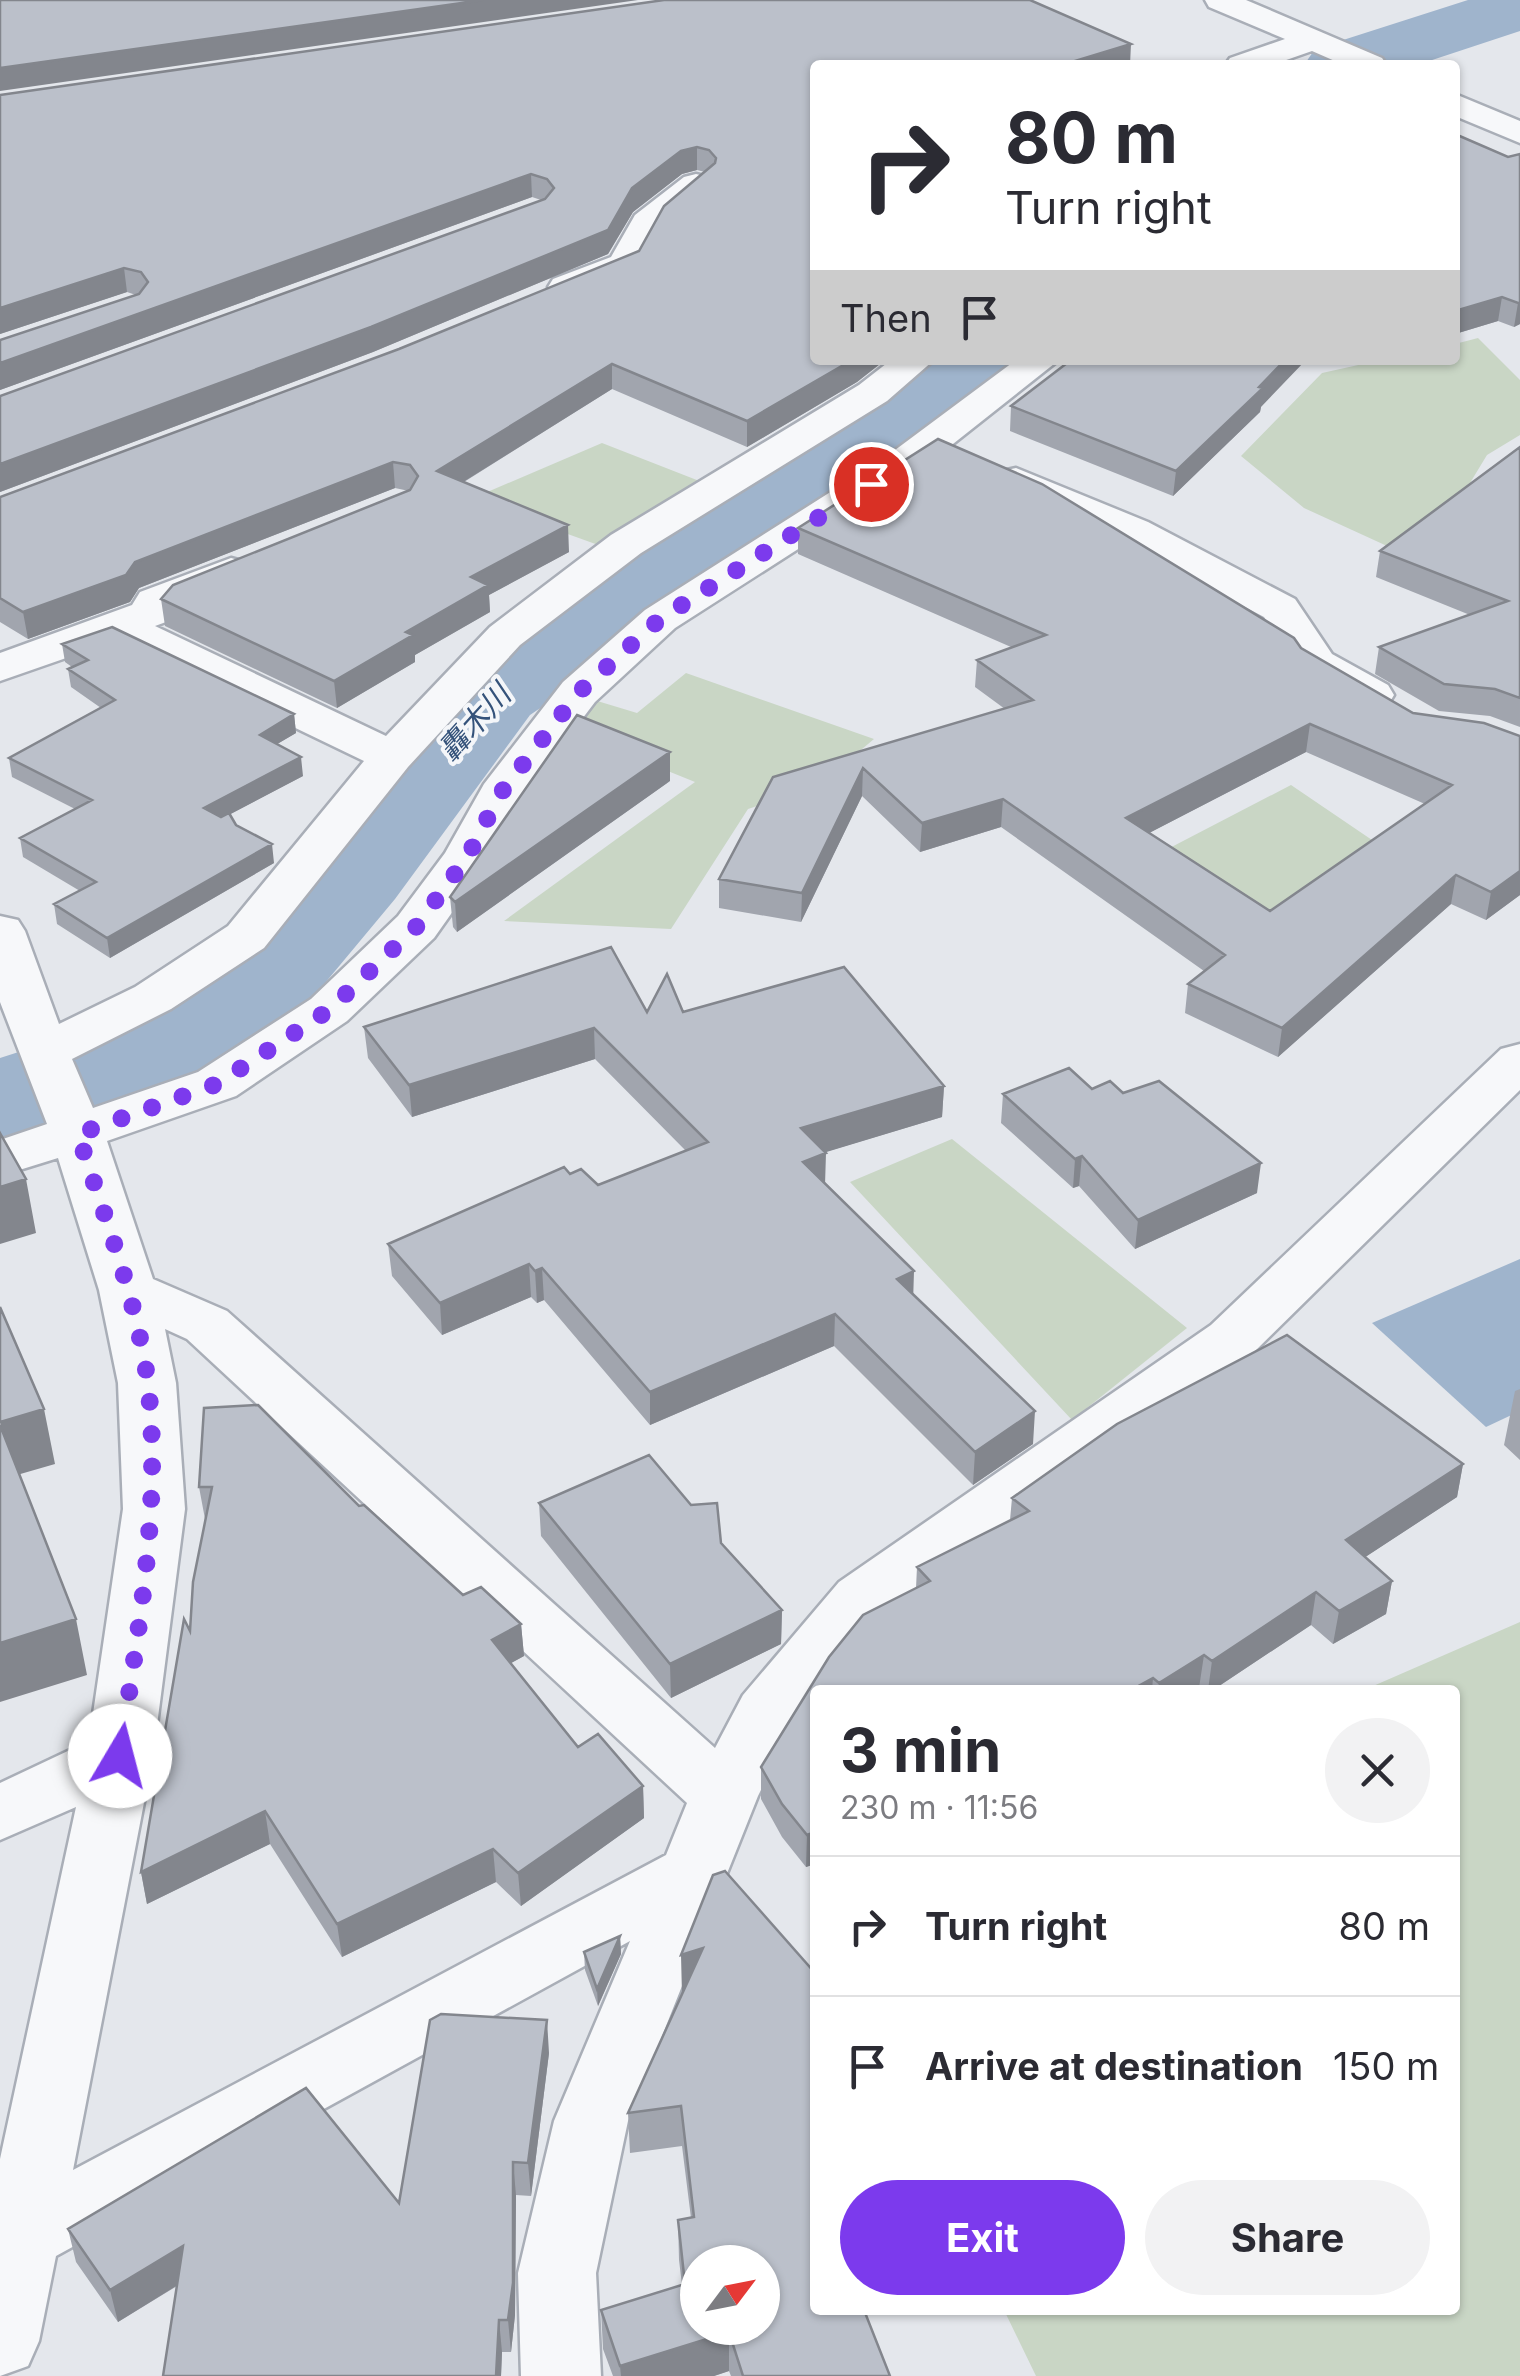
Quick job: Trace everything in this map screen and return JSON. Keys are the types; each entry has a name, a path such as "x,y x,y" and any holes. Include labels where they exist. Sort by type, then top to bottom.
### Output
{"street":[{"path":"1220,0 1359,60"},
{"path":"1258,60 1319,42"},
{"path":"1460,106 1520,133"},
{"path":"540,297 625,264 646,222 696,184"},
{"path":"46,1058 152,998 246,938 392,758 505,636 626,544 873,393 909,365"},
{"path":"0,1159 217,1084 329,1010 416,927 468,856 500,794 579,692 660,619 958,455 1036,365"},
{"path":"958,455 1132,530 1280,608 1316,663 1411,718"},
{"path":"0,668 151,612 156,601 266,556"},
{"path":"117,625 392,758"},
{"path":"0,931 78,1134 128,1290 148,1383 154,1508 120,1756 14,2252 0,2340"},
{"path":"561,2376 557,2273 591,2121 724,1796 766,1713 862,1599 1232,1339 1520,1060"},
{"path":"128,1290 207,1325 724,1796"},
{"path":"0,1813 120,1756"},
{"path":"14,2252 693,1873"}],"green space":[{"path":"1478,338 1520,380 1520,435 1487,455 1422,562 1304,508 1241,456 1322,373 1358,365 1460,365 1460,343"},
{"path":"602,443 707,484 601,546 471,499"},
{"path":"686,673 874,739 818,786 748,809 671,929 504,921 695,782 569,731 594,700 637,713"},
{"path":"1291,785 1372,840 1267,921 1160,853"},
{"path":"952,1139 1187,1328 1072,1420 850,1182"},
{"path":"1520,1622 1520,2376 1036,2376 1006,2315 1460,2315 1460,1685 1375,1685"}],"water":[{"path":"1520,1259 1520,1411 1486,1427 1372,1323"}],"building":[{"path":"0,0 483,0 0,68"},
{"path":"664,0 1030,0 1131,44 1078,60 810,60 810,365 843,365 747,421 612,364 437,471 568,525 471,577 488,585 406,632 413,635 334,681 161,599 173,585 410,490 418,476 410,465 393,462 135,562 126,575 23,612 0,598 0,497 399,349 639,251 664,206 716,158 709,150 697,147 681,151 632,188 608,230 371,327 0,464 0,396 545,199 554,188 547,179 531,174 0,363 0,340 139,294 148,282 141,272 124,268 0,308 0,95"},
{"path":"1460,136 1508,157 1520,154 1520,302 1502,297 1460,310"},
{"path":"1064,365 1280,365 1259,387 1263,388 1176,471 1011,406"},
{"path":"938,439 1042,484 1294,638 1301,648 1413,713 1484,723 1520,736 1520,871 1491,892 1456,875 1282,1028 1188,984 1225,955 1003,799 922,823 863,768 802,893 719,879 773,777 1033,700 977,660 1046,635 798,528","holes":["1310,724 1452,785 1270,911 1126,818"]},
{"path":"1520,447 1520,698 1495,689 1444,684 1379,647 1508,601 1380,551"},
{"path":"112,627 294,714 260,735 301,757 204,808 221,817 229,813 236,825 272,844 107,938 54,904 96,882 20,838 92,800 9,758 115,700 68,669 88,660 62,644"},
{"path":"577,715 670,752 455,902 450,897"},
{"path":"611,947 647,1012 667,974 683,1012 844,967 944,1086 801,1128 826,1153 803,1162 914,1271 897,1279 1035,1411 975,1452 835,1314 650,1392 542,1268 535,1271 529,1264 440,1303 388,1244 564,1167 570,1174 581,1169 598,1185 708,1142 594,1028 409,1085 364,1027"},
{"path":"1069,1068 1092,1089 1110,1081 1123,1093 1159,1081 1261,1163 1138,1220 1082,1156 1075,1159 1003,1094"},
{"path":"0,1133 26,1179 0,1187"},
{"path":"0,1307 44,1409 0,1422"},
{"path":"1287,1335 1463,1464 1346,1540 1392,1581 1339,1611 1316,1592 1212,1661 1204,1655 1159,1683 1153,1678 1140,1685 812,1685 863,1615 930,1581 917,1567 1029,1511 1012,1498 1117,1424"},
{"path":"258,1405 359,1506 364,1505 463,1595 481,1587 521,1624 492,1640 578,1747 598,1734 643,1786 518,1873 493,1849 337,1924 265,1811 141,1872 184,1619 190,1631 193,1582 212,1487 199,1487 204,1408"},
{"path":"0,1425 76,1619 0,1643"},
{"path":"649,1455 691,1505 717,1503 721,1543 782,1610 670,1664 539,1503"},
{"path":"810,1688 810,1834 782,1804 761,1767"},
{"path":"725,1871 810,1967 810,2315 866,2315 890,2376 743,2376 733,2345 780,2345 780,2245 681,2245 678,2220 694,2217 681,2106 628,2113 703,1948 681,1955 713,1875"},
{"path":"620,1936 597,1989 584,1952"},
{"path":"441,2014 547,2020 528,2163 513,2162 513,2283 508,2320 499,2320 496,2376 163,2376 183,2246 110,2290 68,2229 306,2088 399,2203 430,2020"},
{"path":"680,2286 680,2345 687,2345 620,2366 601,2310"}],"waterway":[{"name":"轟木川","path":"1357,60 1520,7"},
{"name":"轟木川","path":"0,1100 156,1049 268,976 354,875 492,692 870,441 974,365"}],"route":[{"path":"120,1756 154,1508 148,1383 128,1290 78,1134 217,1084 329,1010 416,927 468,856 500,794 579,692 660,619 871,484"}]}
